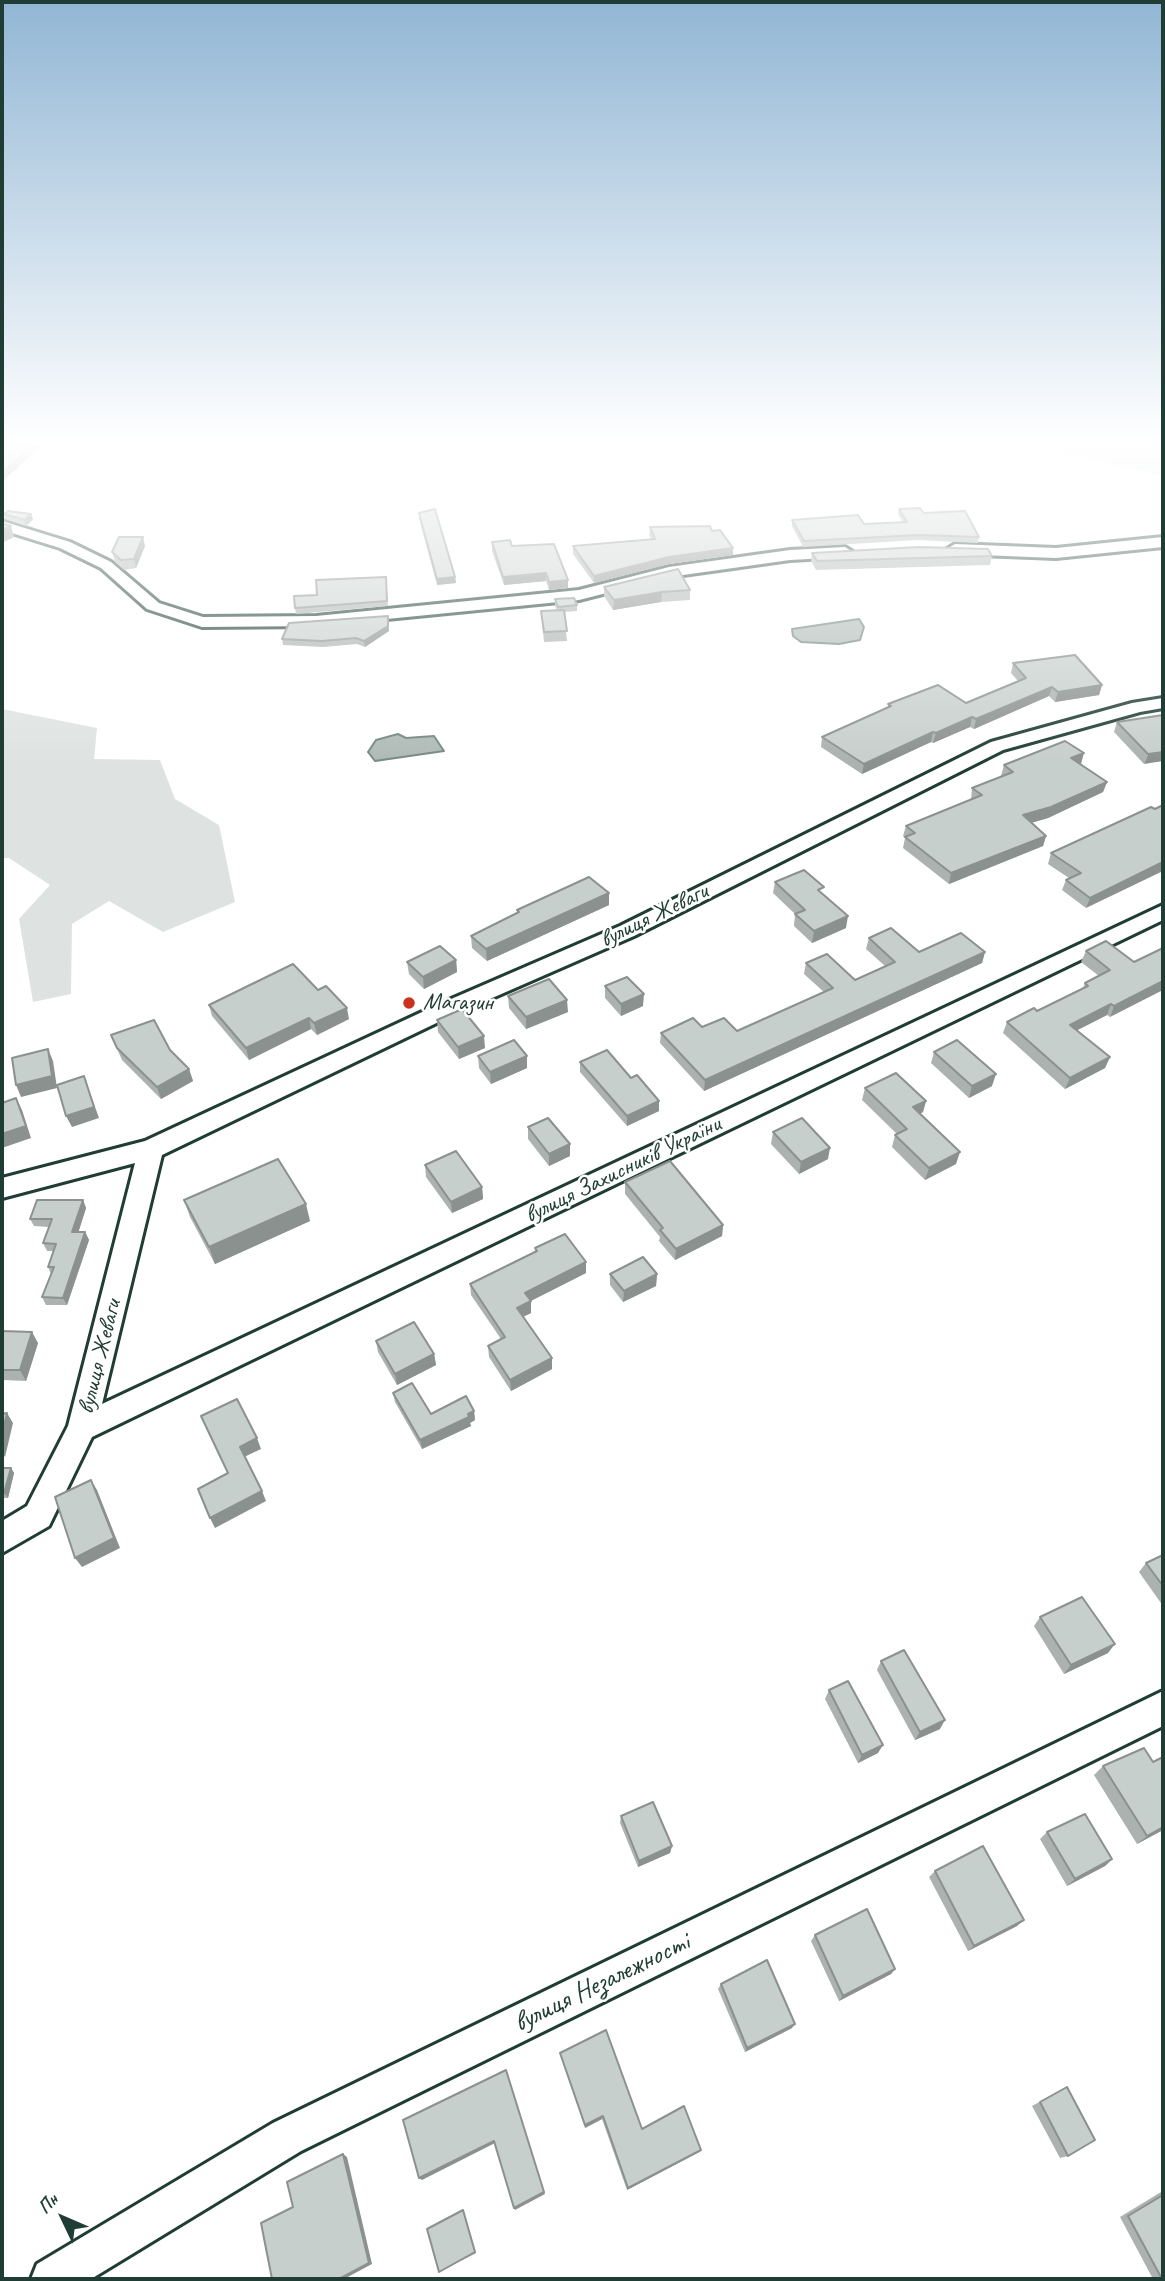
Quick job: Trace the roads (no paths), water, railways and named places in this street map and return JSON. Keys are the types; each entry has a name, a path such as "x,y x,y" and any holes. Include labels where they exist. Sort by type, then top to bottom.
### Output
{"street":[{"path":"79,551 106,565 153,606 202,622 316,621 579,595 669,572 790,555 844,551"},
{"path":"1013,551 1071,551"},
{"name":"вулиця Жеваги","path":"2,1188 151,1149 443,1011 626,931 997,746 1138,707 1163,703"},
{"name":"вулиця Захисників України","path":"82,1428 1163,912"},
{"name":"вулиця Жеваги","path":"2,1538 38,1516 82,1428 151,1149"},
{"name":"вулиця Незалежності","path":"52,2279 287,2137 1163,1708"}],"place":[{"name":"Магазин","path":"409,1003"}]}
